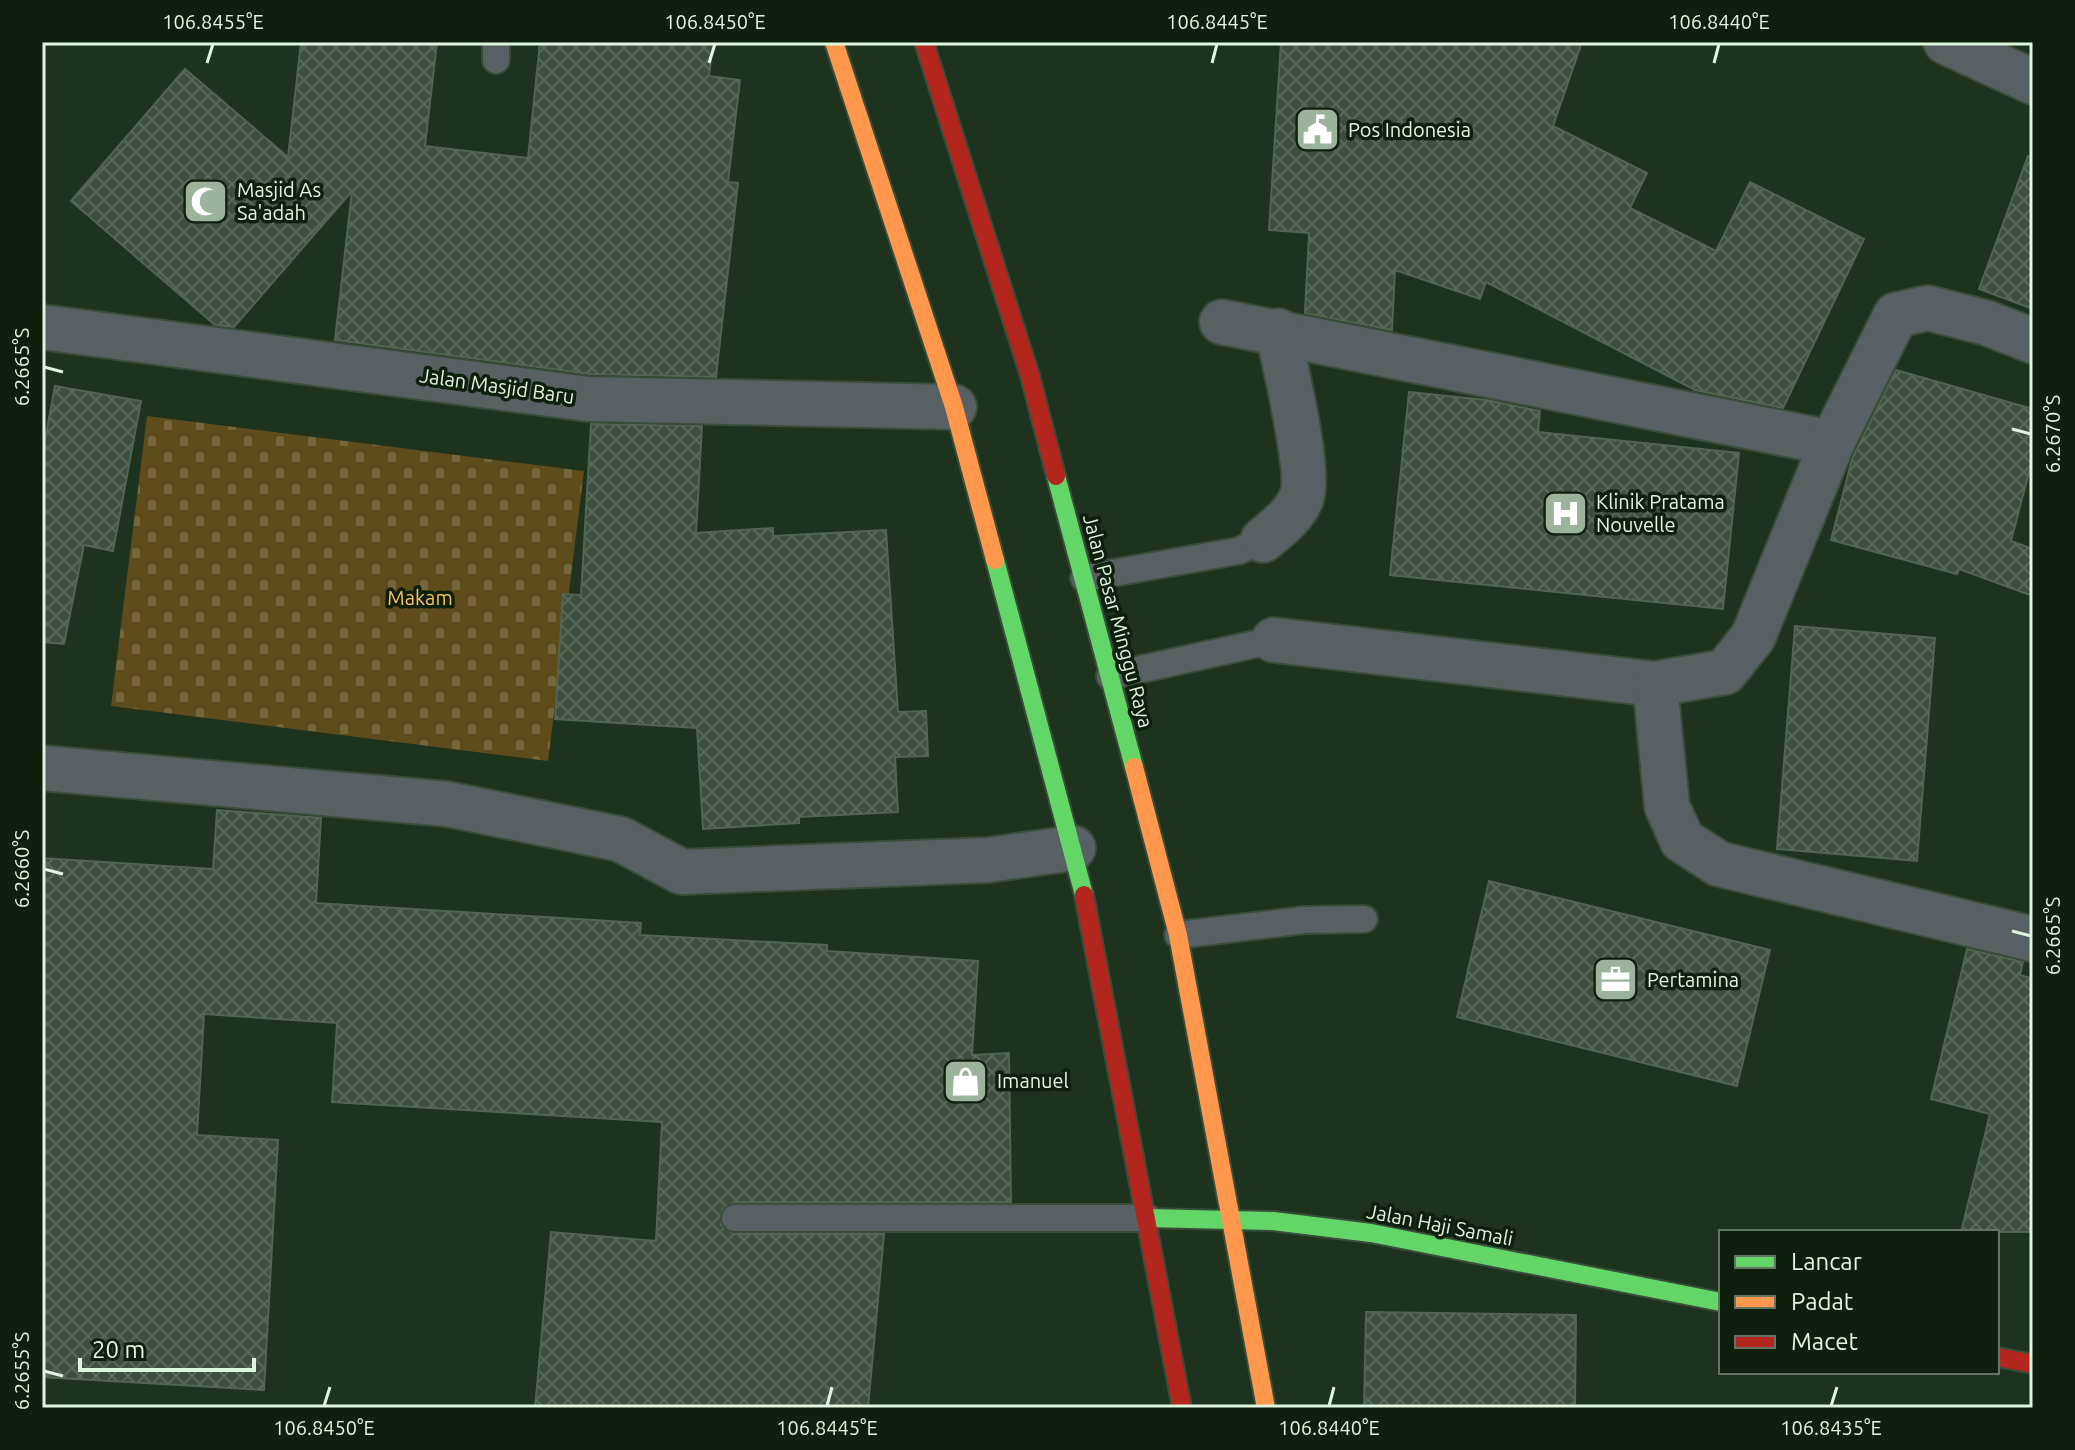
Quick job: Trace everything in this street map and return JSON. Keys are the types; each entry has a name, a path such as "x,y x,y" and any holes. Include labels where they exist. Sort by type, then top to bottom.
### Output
{"main road":[{"path":"834,42 954,407 1073,848 1148,1218 1182,1408"},
{"name":"Jalan Pasar Minggu Raya","path":"924,42 1030,376 1178,935 1266,1408"},
{"name":"Jalan Haji Samali","path":"1148,1218 1273,1221 1371,1233 1719,1302"},
{"path":"1999,1357 2033,1364"}],"street":[{"path":"1946,42 2033,82"},
{"path":"1262,643 1655,684 1725,672 1753,637 1832,443 1869,362 1896,315 1928,308 1987,323 2033,341"},
{"path":"1222,322 1832,443"},
{"name":"Jalan Masjid Baru","path":"42,327 588,399 954,407"},
{"path":"1251,546 1291,515 1302,496 1303,472 1278,331"},
{"path":"1655,684 1667,806 1682,840 1719,864 2033,939"},
{"path":"42,768 447,804 620,839 682,872 988,860 1073,848"}],"lane":[{"path":"1084,578 1251,546"},
{"path":"1110,676 1262,643"},
{"path":"1178,935 1305,920 1364,919"},
{"path":"735,1218 1148,1218"}],"green space":[{"name":"Makam","path":"147,416 584,471 548,761 111,706"}],"building":[{"path":"301,42 437,42 425,146 528,158 540,42 713,42 709,76 740,80 728,182 738,183 716,377 590,374 335,340 352,191 234,327 215,325 71,201 185,69 288,157"},
{"path":"1281,42 1582,42 1553,126 1647,173 1630,208 1716,251 1750,182 1864,239 1783,408 1695,390 1486,282 1480,299 1395,270 1392,330 1305,313 1309,233 1269,230"},
{"path":"2028,156 2033,157 2033,309 1979,289"},
{"path":"1896,370 2033,409 2033,457 2011,541 2033,549 2033,596 1959,569 1957,574 1831,540 1852,459"},
{"path":"55,386 141,401 113,551 84,545 64,644 42,642 42,456"},
{"name":"Klinik Pratama Nouvelle","path":"1409,392 1486,400 1540,411 1538,432 1739,453 1723,609 1390,575"},
{"path":"591,424 702,426 696,533 773,528 773,536 886,530 898,712 926,711 928,756 895,757 898,812 799,817 799,823 703,829 697,728 555,719 563,594 581,595"},
{"path":"1795,626 1935,638 1917,861 1777,849"},
{"path":"217,810 321,818 316,903 641,923 640,935 827,945 827,951 978,961 972,1055 1009,1053 1011,1202 735,1202 722,1209 721,1225 734,1234 884,1234 868,1408 535,1408 551,1232 656,1241 662,1122 332,1102 337,1023 204,1014 197,1135 278,1140 264,1390 42,1377 42,858 213,869"},
{"path":"1489,881 1770,950 1737,1086 1457,1017"},
{"path":"1967,949 2023,962 2020,975 2033,979 2033,1232 1961,1230 1990,1114 1931,1099"},
{"path":"1366,1312 1576,1315 1575,1408 1364,1408"}],"traffic: fast":[{"path":"1056,476 1134,767"},
{"path":"995,560 1084,895"},
{"path":"1148,1218 1273,1221 1371,1233 1719,1302"}],"traffic: slow":[{"path":"834,42 954,407 995,560"},
{"path":"1134,767 1178,935 1266,1408"}],"traffic: jam":[{"path":"924,42 1030,376 1056,476"},
{"path":"1084,895 1182,1408"},
{"path":"1999,1357 2033,1364"}],"place":[{"name":"Pos Indonesia","path":"1317,130"},
{"name":"Masjid As Sa'adah","path":"206,202"},
{"name":"Klinik Pratama Nouvelle","path":"1565,514"},
{"name":"Pertamina","path":"1616,980"},
{"name":"Imanuel","path":"966,1081"}]}
